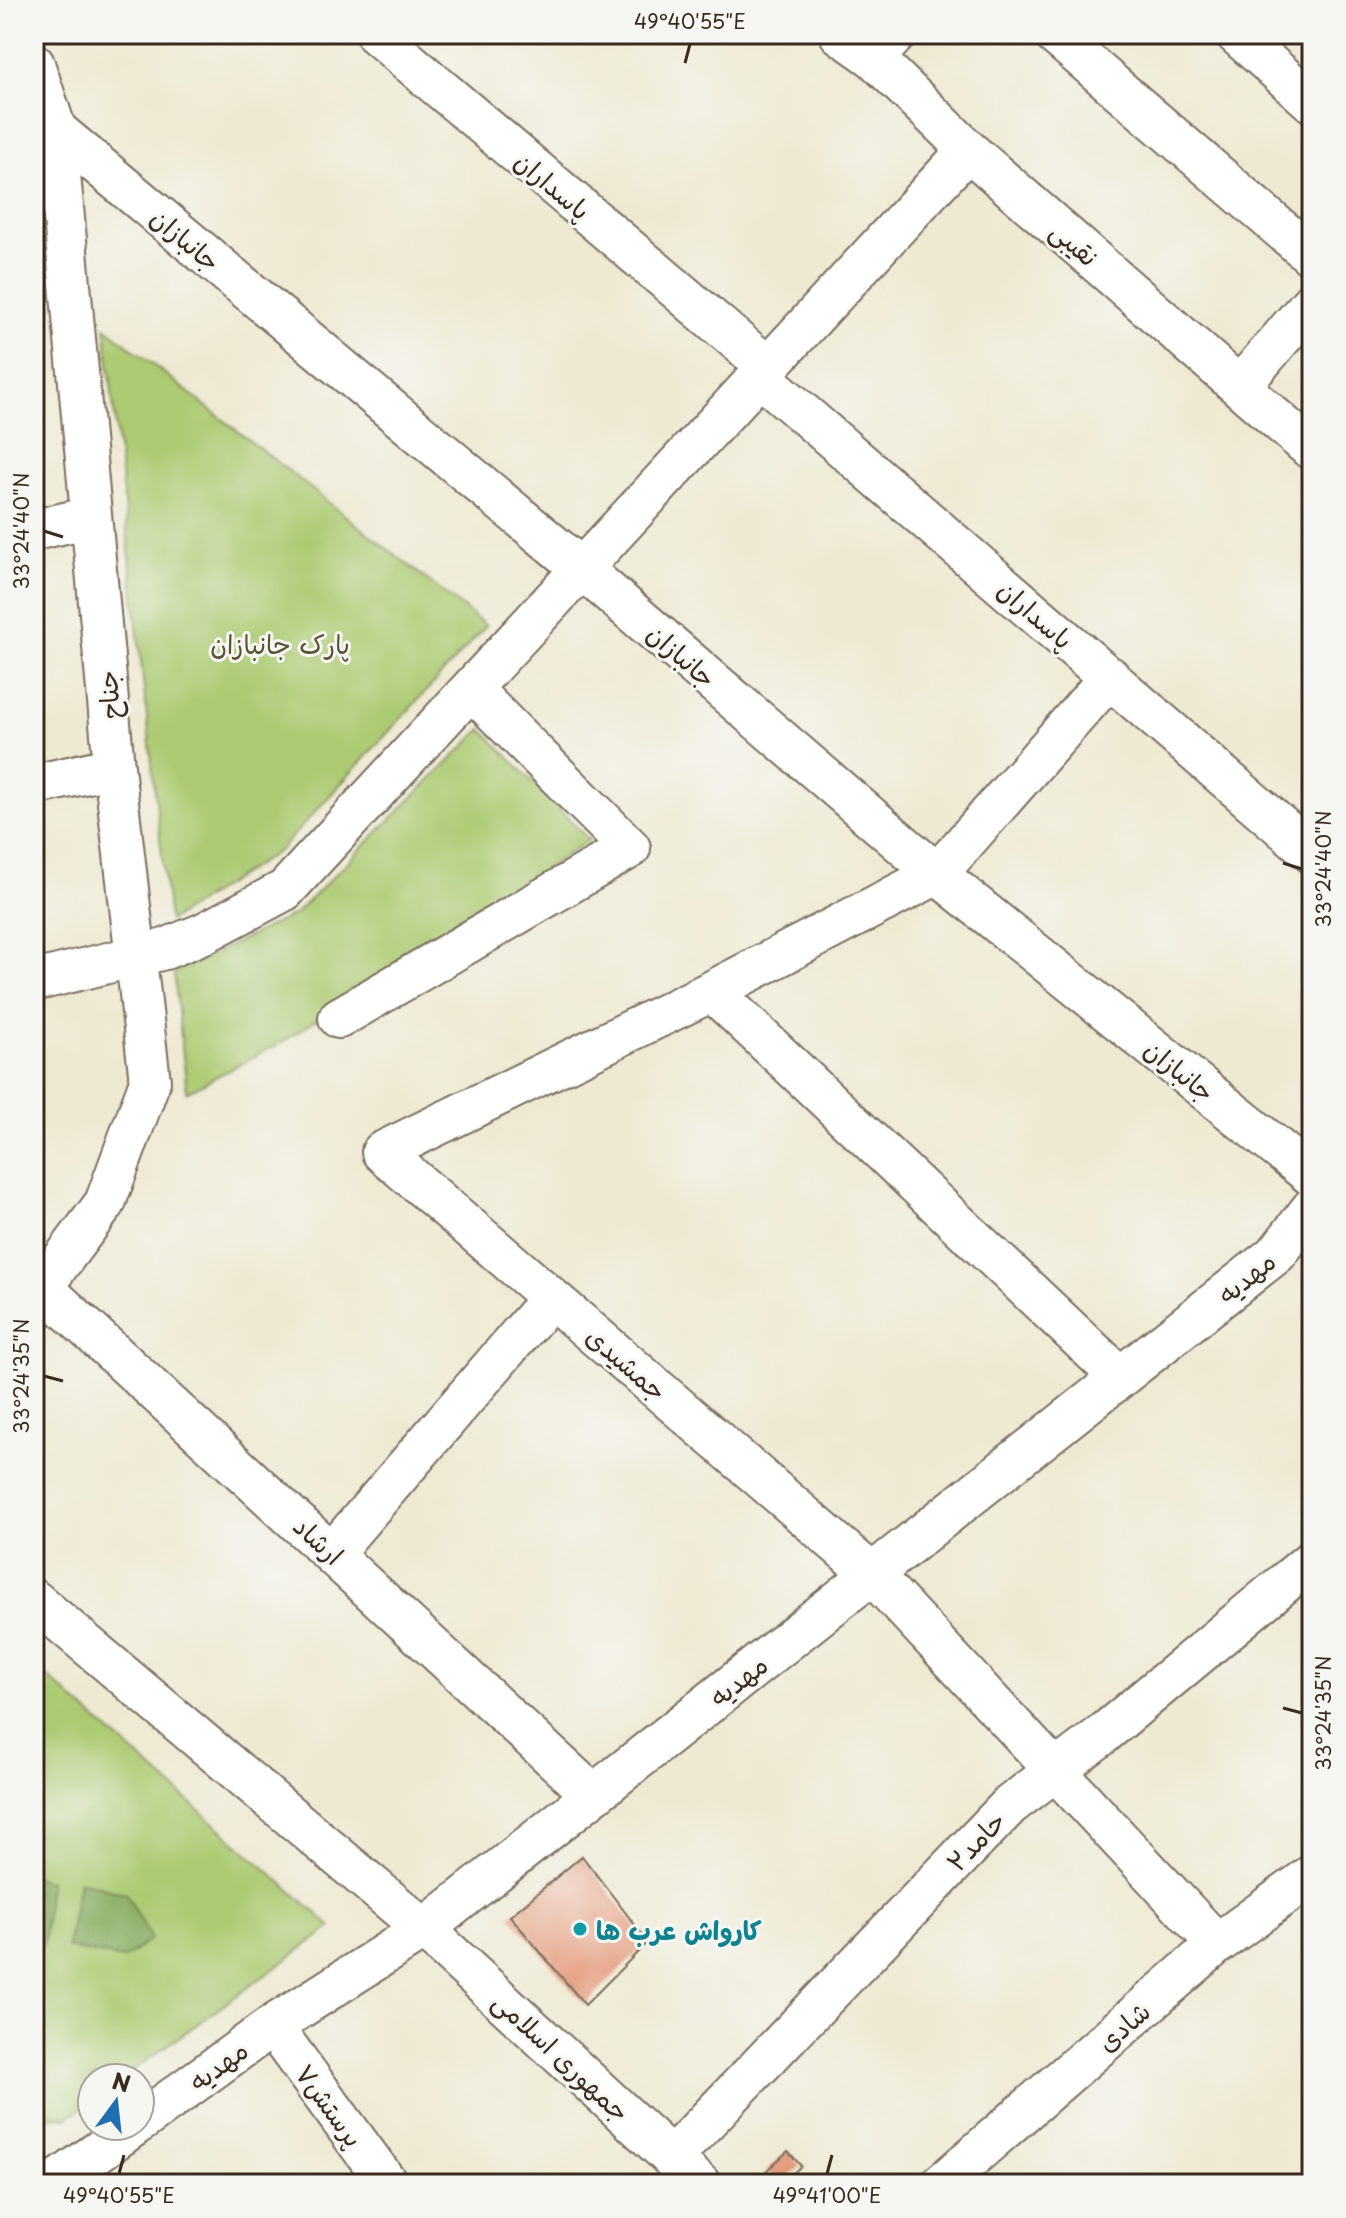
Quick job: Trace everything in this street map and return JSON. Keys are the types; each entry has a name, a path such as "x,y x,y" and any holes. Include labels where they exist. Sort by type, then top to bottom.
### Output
{"street":[{"name":"پاسداران","path":"376,34 1312,853"},
{"name":"نقیبی","path":"840,34 885,46 968,150 1312,450"},
{"path":"1054,34 1312,256"},
{"path":"1236,34 1312,102"},
{"name":"جناح","path":"34,64 56,130 50,271 91,517 114,767 150,1081 105,1203 38,1292"},
{"name":"جانبازان","path":"56,130 582,569 937,874 1312,1176"},
{"path":"34,981 137,958 204,933 285,890 968,150"},
{"path":"1241,385 1312,302"},
{"path":"34,530 91,517"},
{"path":"1110,677 937,874 712,991 1120,1377"},
{"path":"339,1018 630,848 471,689"},
{"path":"34,785 114,767"},
{"name":"جمشیدی","path":"712,991 382,1152 872,1574 1217,1944"},
{"name":"مهدیه","path":"156,2110 272,2026 424,1929 1277,1253 1312,1208"},
{"name":"ارشاد","path":"38,1292 333,1552 593,1795"},
{"path":"333,1552 551,1298"},
{"name":"حامد۲","path":"686,2171 1010,1805 1057,1770 1312,1560"},
{"path":"34,1600 424,1929"},
{"name":"شادی","path":"941,2184 1217,1944 1312,1875"},
{"name":"جمهوری اسلامی","path":"424,1929 686,2171"},
{"name":"پرستش۷","path":"272,2026 388,2184"},
{"path":"50,2178 108,2142"}],"green space":[{"name":"پارک جانبازان","path":"105,327 486,626 280,850 169,921"},
{"path":"482,729 589,840 284,1041 187,1092 174,973 295,914"},
{"path":"34,1665 332,1927 144,2062 76,2062 76,2112 67,2118 34,2115"},
{"path":"34,1877 49,1881 43,1946 34,1944"},
{"path":"79,1881 126,1893 151,1939 124,1959 67,1948"}],"building":[{"name":"کارواش عرب ها","path":"582,1856 648,1942 585,2005 510,1916"},
{"path":"788,2151 801,2166 781,2184 766,2171"}],"place":[{"name":"کارواش عرب ها","path":"580,1929"}]}
